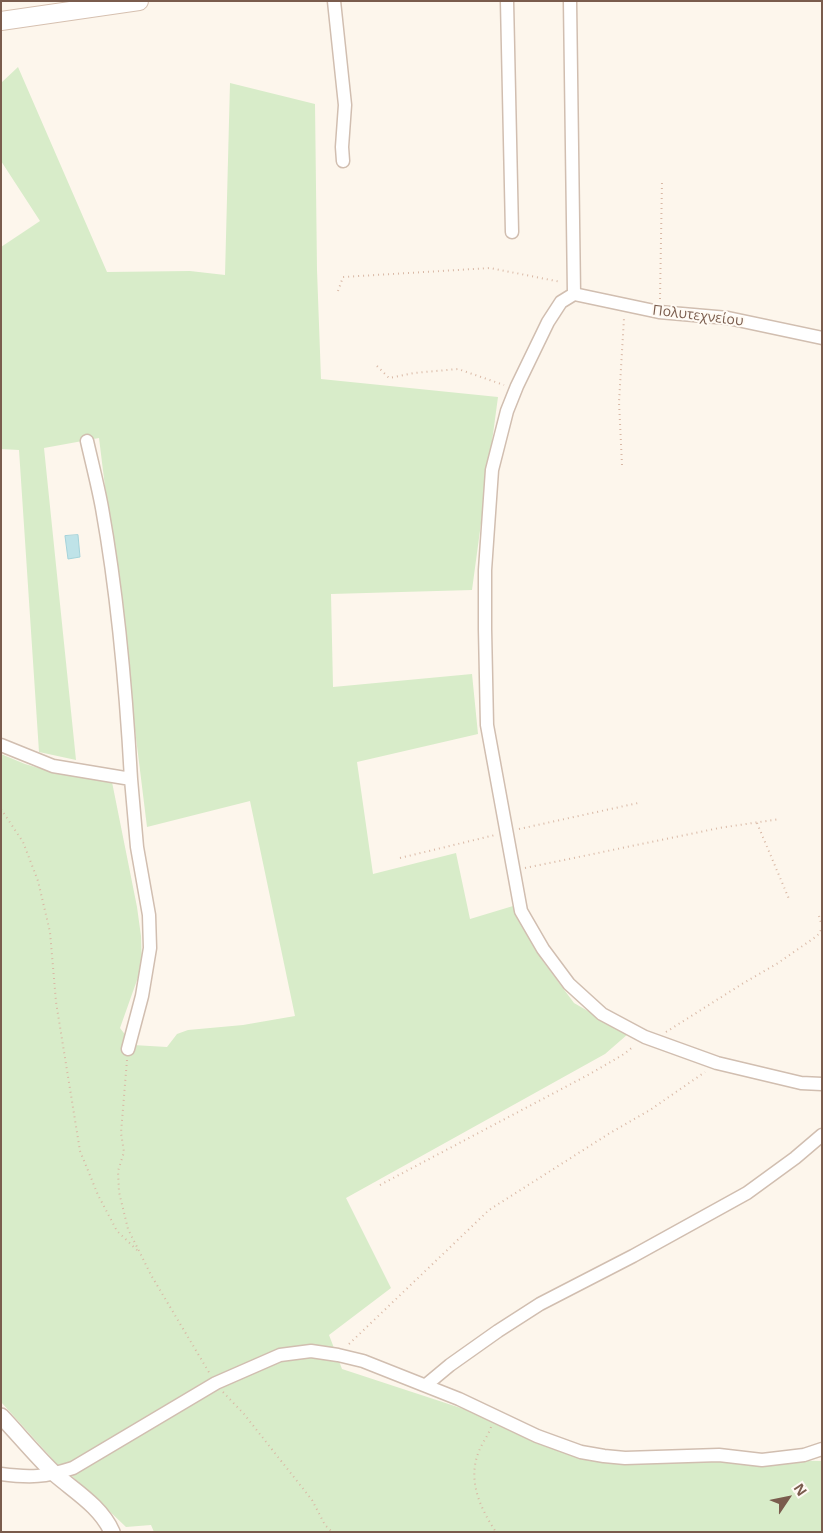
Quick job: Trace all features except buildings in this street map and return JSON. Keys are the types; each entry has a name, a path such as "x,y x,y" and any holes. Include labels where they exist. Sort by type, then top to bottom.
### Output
{"main road":[{"path":"1,11 67,1"},
{"path":"1,21 139,1"}],"street":[{"path":"334,1 345,105 343,161"},
{"path":"507,1 512,232"},
{"path":"570,1 575,288 548,322 507,411 492,470 485,570 487,725 521,911 543,949 569,984 602,1014 649,1038 717,1063 802,1083 822,1084"},
{"name":"Πολυτεχνείου","path":"575,288 625,306 659,312 728,318 822,338"},
{"path":"87,441 102,507 110,555 123,662 137,847 149,915 150,948 142,996 128,1049"},
{"path":"1,745 53,766 131,779"},
{"path":"426,1385 490,1337 540,1304 633,1256 747,1193 795,1158 822,1135"},
{"path":"1,1474 27,1478 56,1474 73,1468 216,1383 280,1355 311,1351 362,1361 426,1385 537,1436 581,1452 625,1458 719,1455 762,1460 804,1455 822,1449"},
{"path":"1,1416 56,1474 92,1504 109,1524 112,1532"}],"path":[{"path":"659,312 662,181"},
{"path":"338,291 343,277 490,268 575,288"},
{"path":"622,465 619,402 625,306"},
{"path":"377,366 389,378 414,373 458,369 501,385 517,386"},
{"path":"1,809 22,842 29,857 38,881 50,932 56,1002 80,1151 98,1195 117,1231 140,1253"},
{"path":"513,871 720,828 780,819"},
{"path":"757,822 789,899"},
{"path":"380,1185 595,1071 778,963 820,933 822,926 819,916"},
{"path":"128,1049 121,1133 124,1152 118,1171 119,1192 128,1228 151,1275 216,1383 244,1414 312,1500 325,1525 332,1532"},
{"path":"338,1355 489,1210 610,1133 650,1110 717,1063"},
{"path":"496,1416 474,1465 476,1495 496,1532"}],"green space":[{"path":"18,67 107,272 190,271 225,275 230,83 315,104 317,270 321,379 498,397 472,590 331,594 333,687 472,674 478,734 357,762 373,874 456,853 470,919 513,906 542,960 574,1003 628,1034 605,1054 346,1198 391,1288 329,1335 342,1369 610,1457 822,1461 822,1532 154,1532 151,1525 126,1527 56,1463 1,1402 1,754 25,764 59,774 84,774 112,782 141,936 142,966 120,1028 133,1045 167,1047 177,1034 188,1030 243,1025 295,1016 250,801 147,827 99,438 44,448 76,760 39,752 19,450 1,449 1,247 40,221 1,161 1,83"}],"water":[{"path":"78,535 80,557 68,559 65,536"}]}
